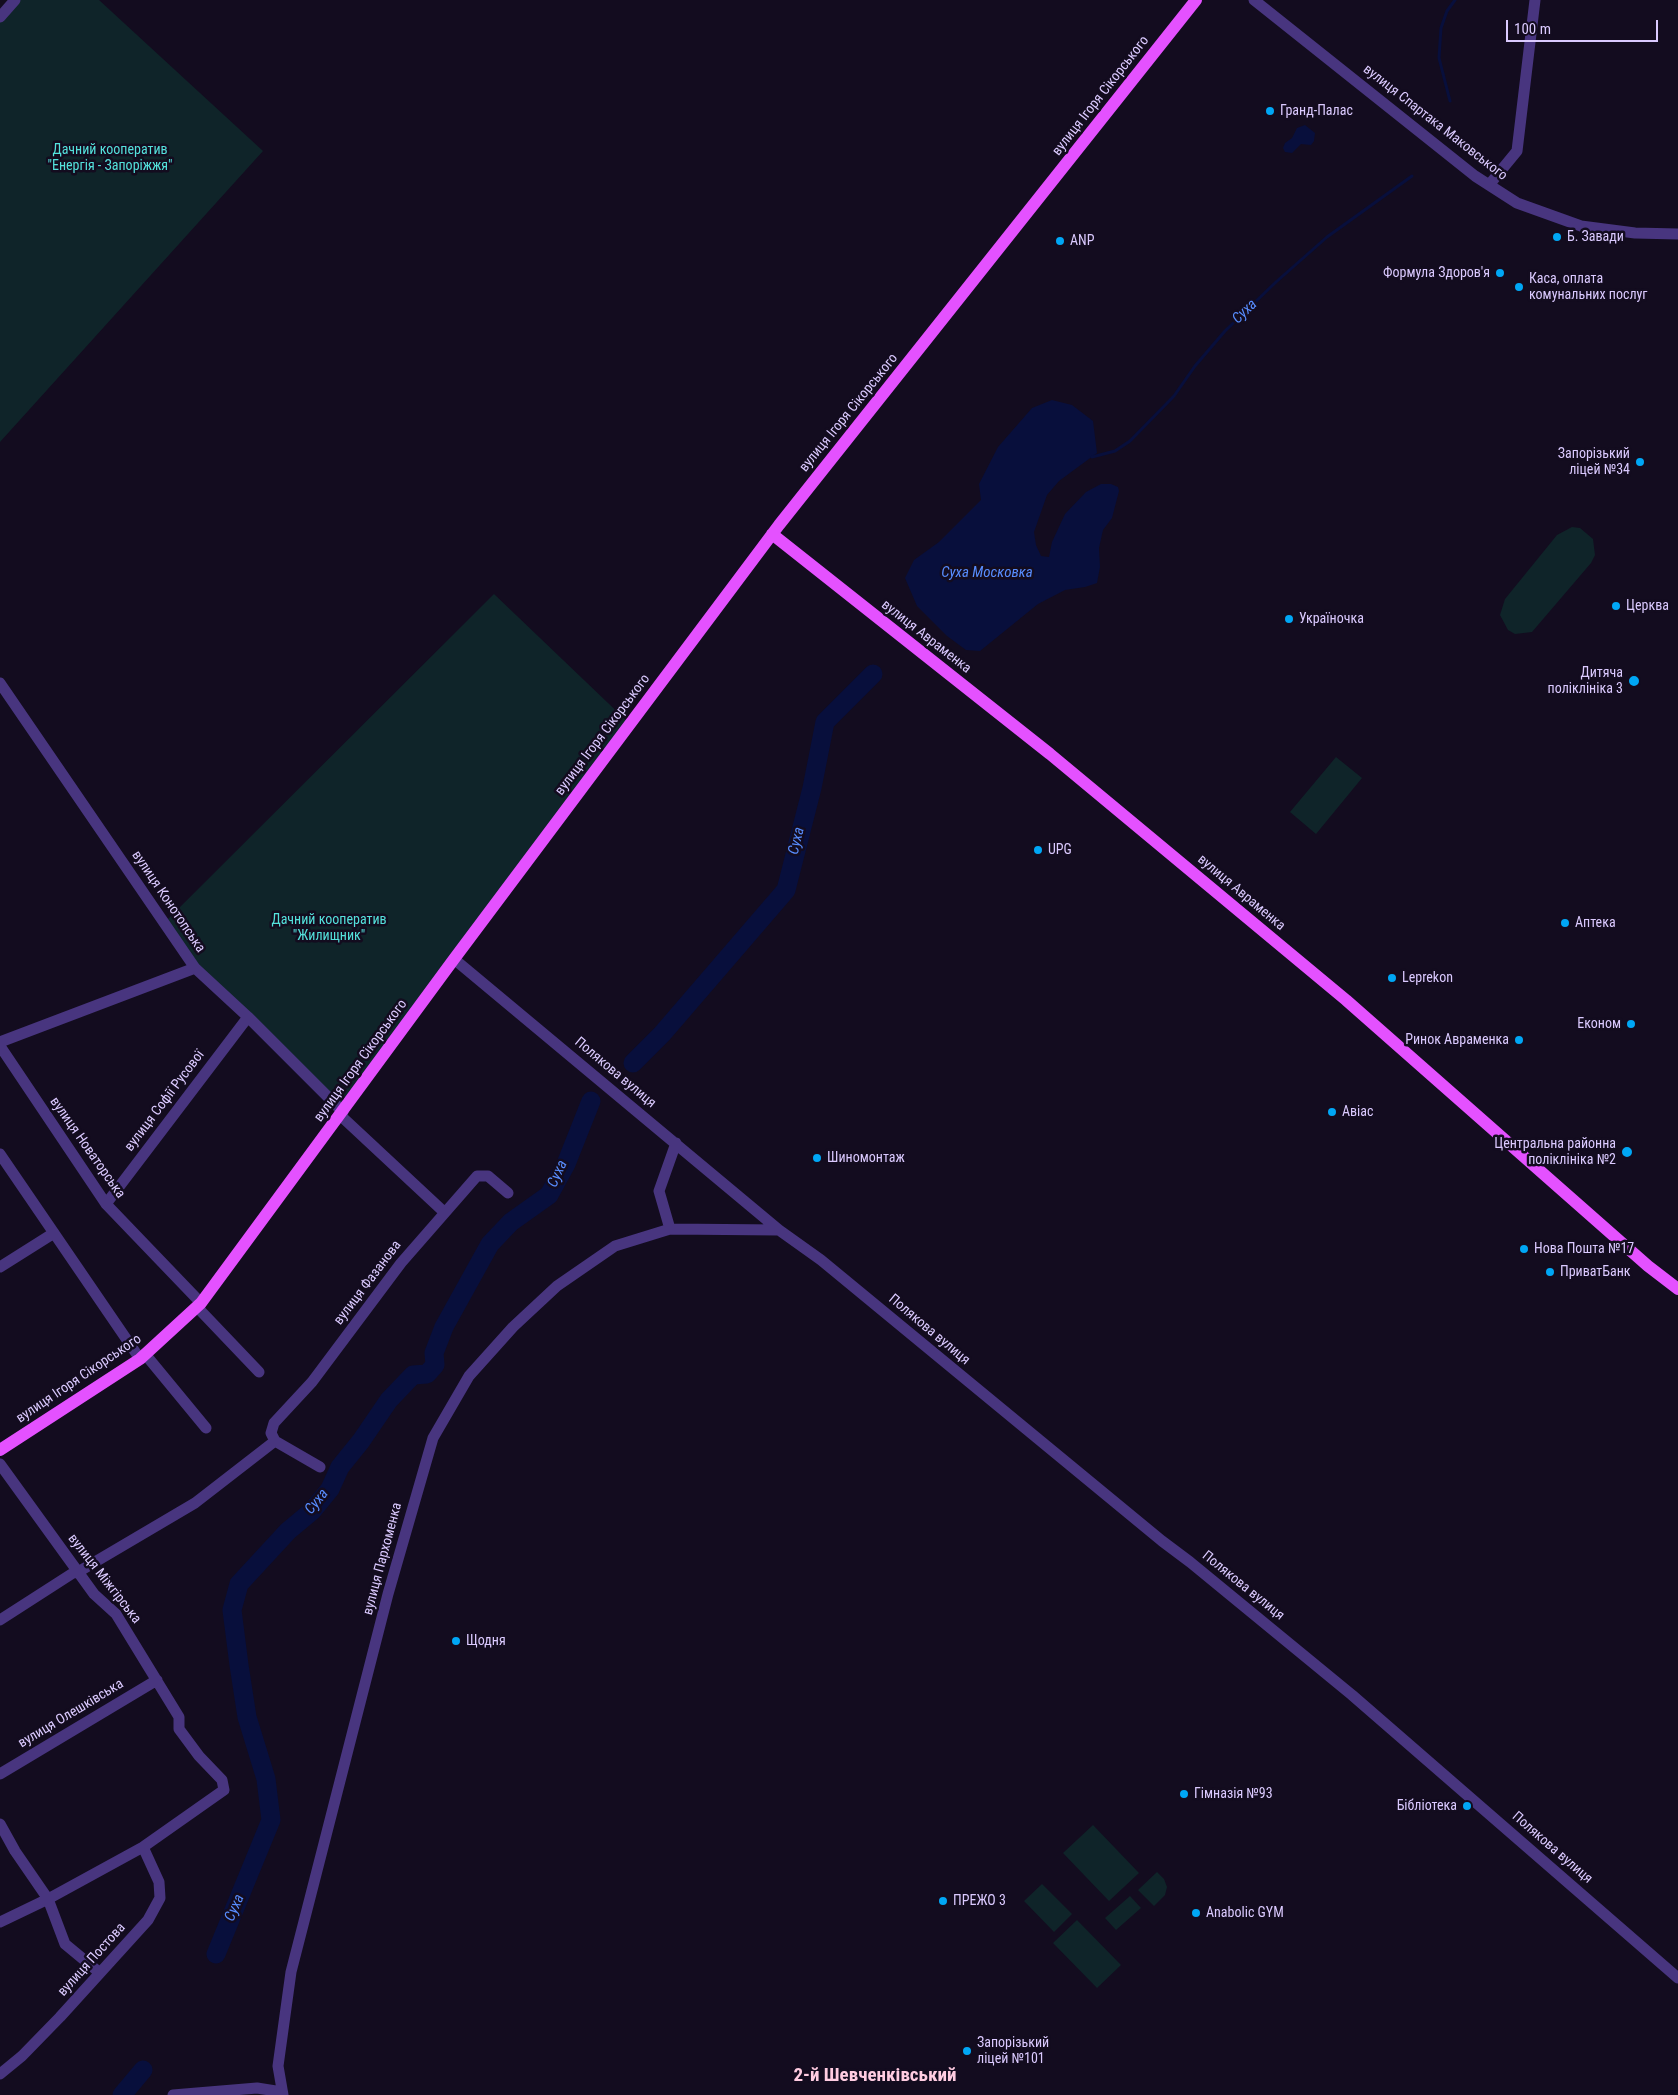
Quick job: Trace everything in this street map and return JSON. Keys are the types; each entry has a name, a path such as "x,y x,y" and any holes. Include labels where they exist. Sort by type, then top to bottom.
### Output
{"main road":[{"name":"вулиця Ігоря Сікорського","path":"0,1450 142,1357 199,1305 342,1114 454,959 772,534 1196,0"},
{"name":"вулиця Авраменка","path":"772,534 1050,754 1331,988 1648,1266 1678,1289"}],"street":[{"path":"0,17 15,0"},
{"name":"вулиця Спартака Маковського","path":"1254,0 1489,185 1517,203 1581,226 1635,233 1678,234"},
{"path":"1489,185 1518,151 1535,0"},
{"name":"вулиця Конотопська","path":"0,683 195,968 248,1017 342,1114 444,1212"},
{"name":"Полякова вулиця","path":"454,959 779,1230 821,1260 1154,1535 1190,1562 1352,1695 1678,1978"},
{"path":"0,1042 195,968"},
{"name":"вулиця Софії Русової","path":"106,1204 248,1017"},
{"name":"вулиця Новаторська","path":"0,1046 106,1204 259,1372"},
{"path":"676,1144 659,1191 670,1229 779,1230"},
{"path":"0,1154 142,1357 206,1428"},
{"name":"вулиця Фазанова","path":"276,1441 271,1433 274,1423 312,1382 401,1263 477,1176 488,1176 508,1193"},
{"name":"вулиця Пархоменка","path":"283,2094 278,2066 291,1972 388,1594 433,1438 469,1376 513,1328 557,1286 615,1246 670,1229"},
{"path":"0,1267 54,1233"},
{"path":"0,1620 73,1573 78,1572 196,1503 276,1441 320,1467"},
{"name":"вулиця Міжгірська","path":"0,1464 94,1594 116,1614 179,1717 179,1728 199,1756 222,1780 224,1790 143,1847"},
{"name":"вулиця Олешківська","path":"0,1774 157,1680"},
{"path":"0,1824 15,1851 48,1899 65,1944 100,1973"},
{"path":"0,1922 48,1899 143,1847"},
{"name":"вулиця Постова","path":"0,2074 22,2056 148,1920 160,1898 156,1873 143,1847"},
{"path":"173,2095 257,2088 283,2094"}],"green space":[{"name":"Дачний кооператив \"Енергія - Запоріжжя\"","path":"13,0 99,0 263,151 0,442 0,14"},
{"path":"1572,527 1580,528 1593,539 1595,555 1591,563 1532,632 1515,634 1508,630 1500,615 1505,599 1557,535"},
{"name":"Дачний кооператив \"Жилищник\"","path":"494,594 630,724 341,1116 195,968 164,923"},
{"path":"1336,757 1362,778 1316,834 1290,812"},
{"path":"1093,1825 1139,1873 1109,1901 1063,1853"},
{"path":"1157,1872 1164,1879 1167,1887 1165,1895 1154,1906 1138,1890"},
{"path":"1042,1884 1072,1914 1054,1932 1024,1901"},
{"path":"1130,1896 1141,1908 1116,1930 1105,1918"},
{"path":"1077,1920 1121,1965 1097,1988 1053,1943"}],"water":[{"path":"1305,125 1315,133 1314,141 1311,145 1301,144 1292,153 1285,152 1283,148 1285,143 1292,138 1297,128"},
{"name":"Суха Московка","path":"1052,400 1072,405 1093,421 1097,453 1059,481 1047,495 1034,532 1036,545 1041,556 1049,557 1052,542 1065,514 1086,492 1101,484 1111,484 1118,487 1119,491 1112,518 1103,530 1099,548 1100,567 1097,583 1065,590 1038,604 980,651 966,650 947,636 917,606 905,578 914,560 939,542 981,500 979,484 998,447 1032,408"}],"waterway":[{"name":"Суха Московка","path":"1450,101 1439,58 1441,28 1447,11 1455,0"},
{"name":"Суха","path":"1092,457 1115,451 1130,441 1174,396 1195,366 1225,331 1276,282 1327,237 1412,176"},
{"name":"Суха","path":"633,1063 662,1034 786,890 812,788 825,722 873,674"},
{"name":"Суха","path":"216,1954 271,1820 266,1779 247,1717 239,1665 232,1610 239,1584 288,1531 312,1511 330,1489 340,1467 361,1441 389,1400 413,1375 427,1374 435,1365 434,1353 444,1327 490,1244 511,1222 549,1195 566,1164 591,1101"},
{"name":"Суха","path":"122,2095 143,2070"}],"place":[{"name":"Гранд-Палас","path":"1270,111"},
{"name":"Б. Завади","path":"1557,237"},
{"name":"ANP","path":"1060,241"},
{"name":"Формула Здоров'я","path":"1500,273"},
{"name":"Каса, оплата комунальних послуг","path":"1519,287"},
{"name":"Запорізький ліцей №34","path":"1640,462"},
{"name":"Церква","path":"1616,606"},
{"name":"Україночка","path":"1289,619"},
{"name":"Дитяча поліклініка 3","path":"1634,681"},
{"name":"UPG","path":"1038,850"},
{"name":"Аптека","path":"1565,923"},
{"name":"Leprekon","path":"1392,978"},
{"name":"Економ","path":"1631,1024"},
{"name":"Ринок Авраменка","path":"1519,1040"},
{"name":"Авіас","path":"1332,1112"},
{"name":"Центральна районна поліклініка №2","path":"1627,1152"},
{"name":"Шиномонтаж","path":"817,1158"},
{"name":"Нова Пошта №17","path":"1524,1249"},
{"name":"ПриватБанк","path":"1550,1272"},
{"name":"Щодня","path":"456,1641"},
{"name":"Гімназія №93","path":"1184,1794"},
{"name":"Бібліотека","path":"1467,1806"},
{"name":"ПРЕЖО 3","path":"943,1901"},
{"name":"Anabolic GYM","path":"1196,1913"},
{"name":"Запорізький ліцей №101","path":"967,2051"}],"district":[{"name":"2-й Шевченківський","path":"875,2076"}]}
